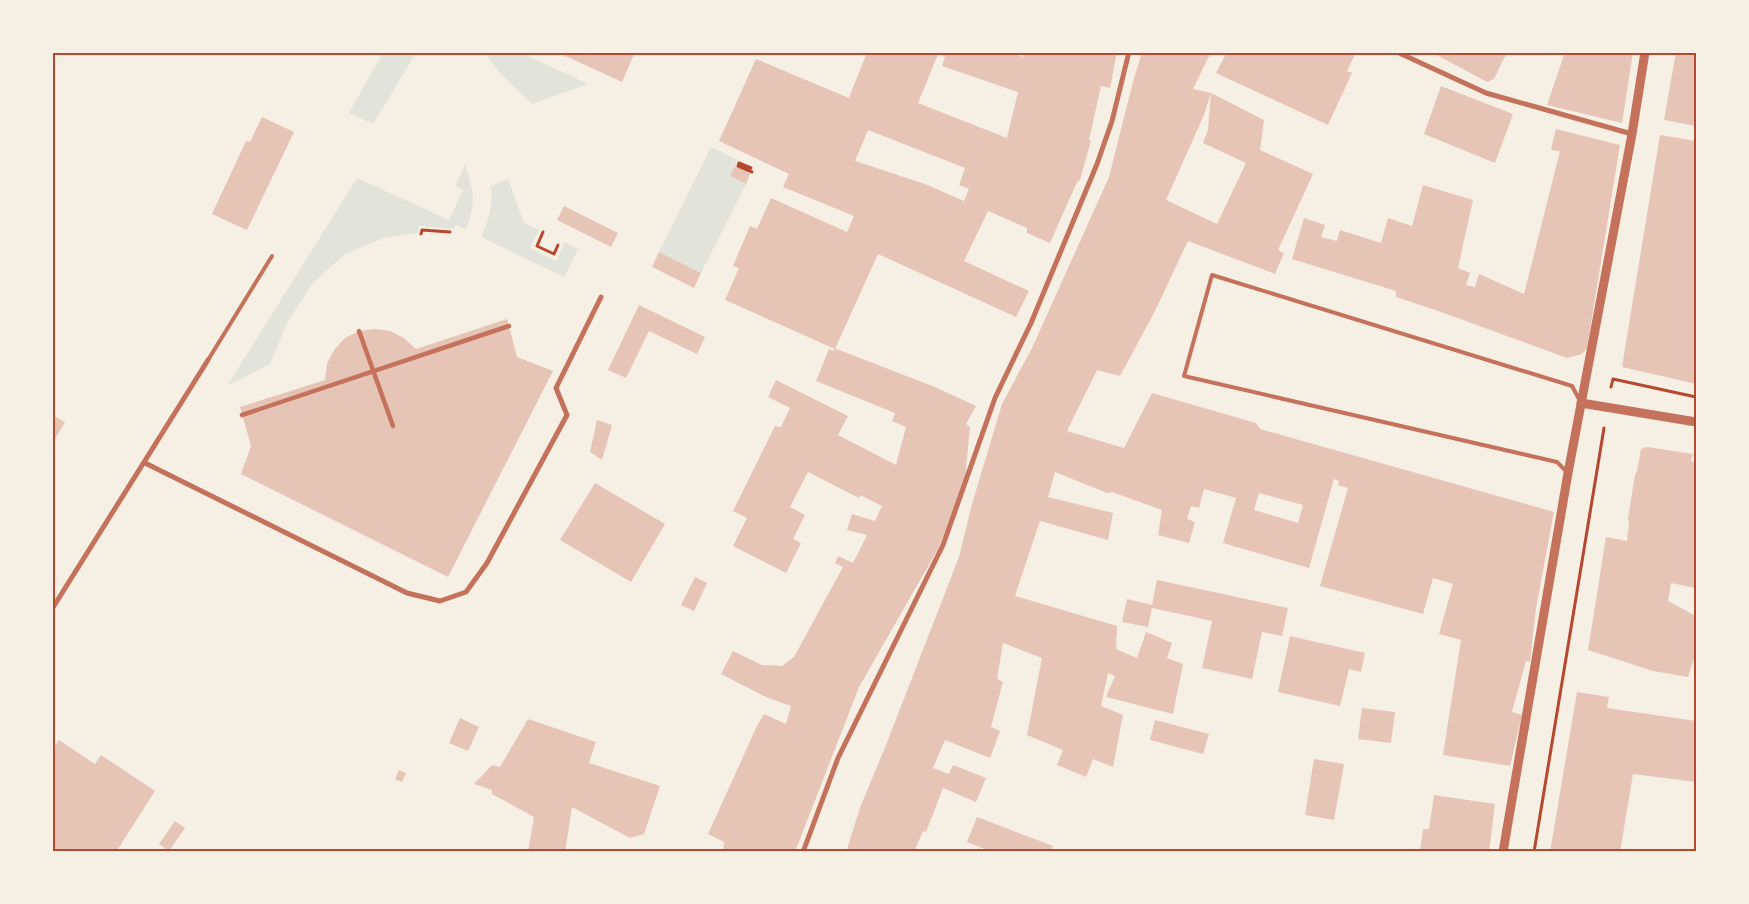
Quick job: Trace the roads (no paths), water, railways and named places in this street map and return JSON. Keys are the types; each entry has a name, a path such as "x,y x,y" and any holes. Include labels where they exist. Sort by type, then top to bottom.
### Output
{"street":[{"path":"803,852 838,758 943,545 995,398 1031,323 1097,164 1112,121 1129,52"},
{"path":"1396,52 1486,93 1632,134"},
{"path":"1503,852 1568,473 1632,134 1645,52"},
{"path":"145,463 406,593 440,601 466,592 487,563 567,415 556,388 602,297"},
{"path":"242,415 509,326"},
{"path":"359,331 393,426"},
{"path":"52,608 145,463 208,360"},
{"path":"1581,403 1696,422"}],"lane":[{"path":"208,360 272,256"},
{"path":"1568,473 1557,462 1184,376 1212,275 1572,386 1581,403"}]}
